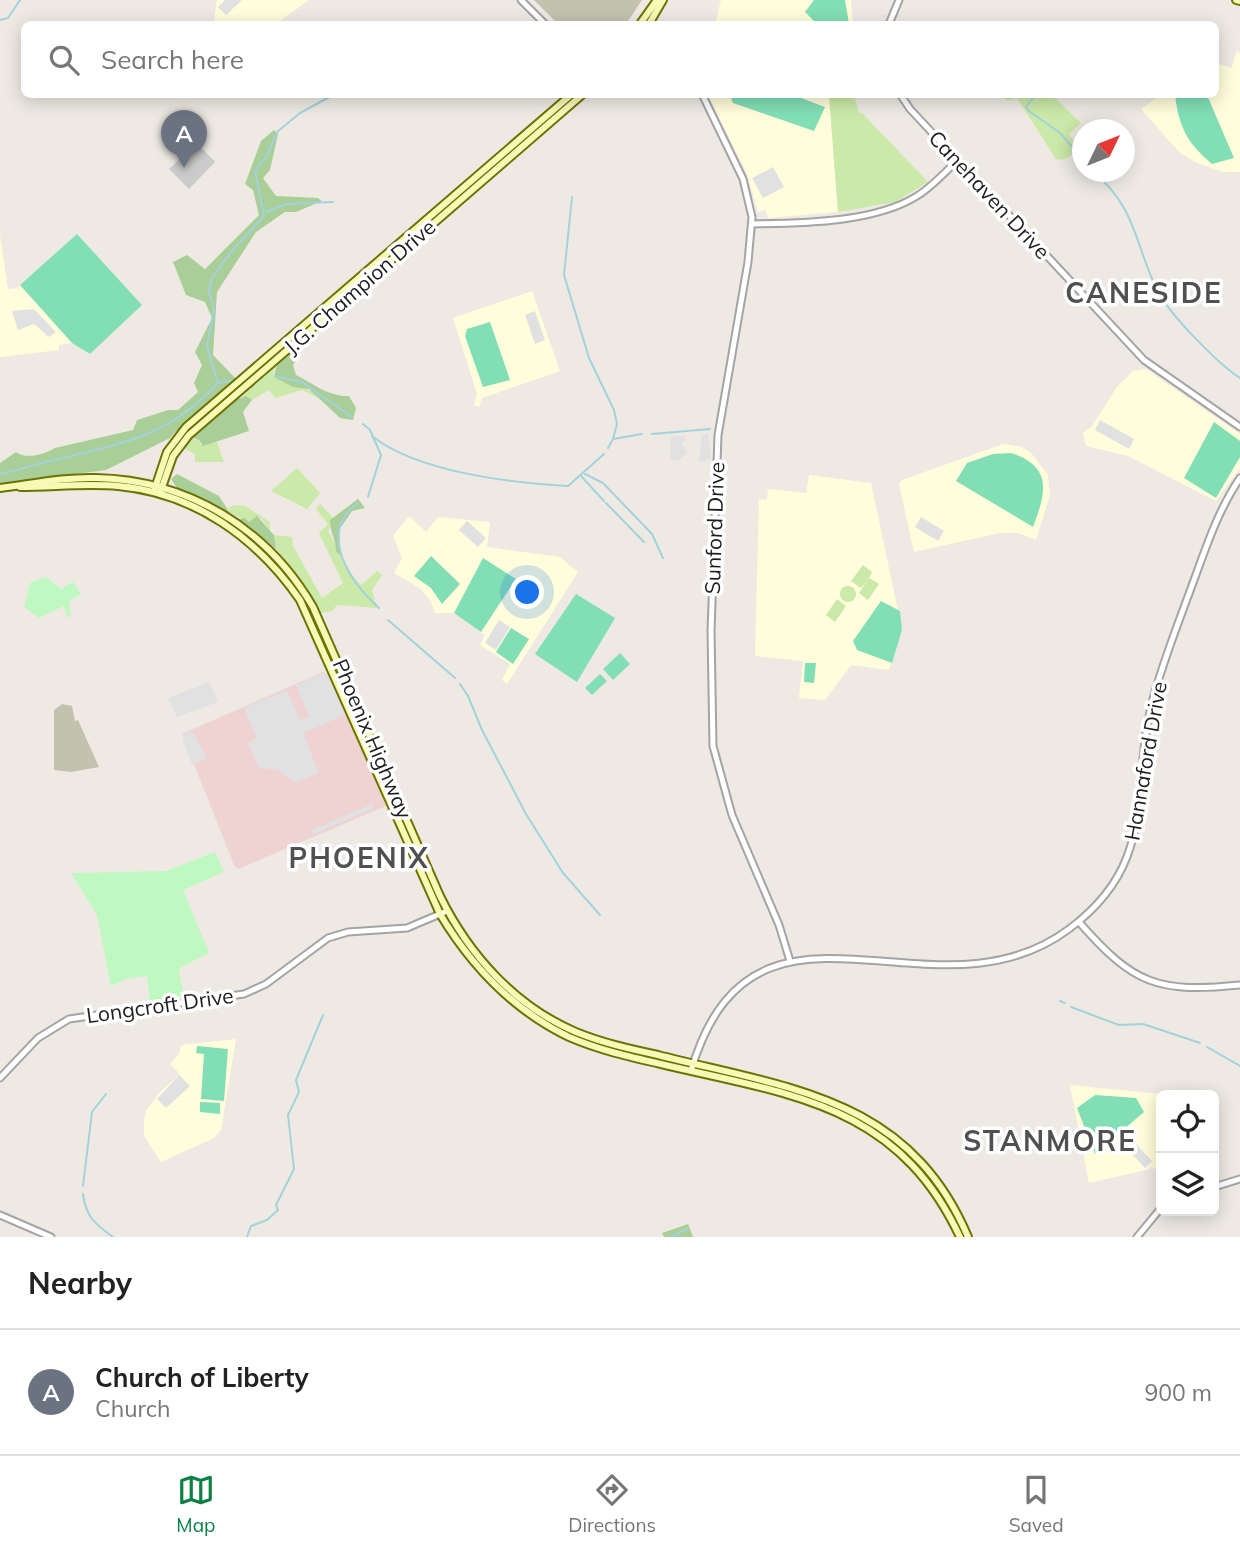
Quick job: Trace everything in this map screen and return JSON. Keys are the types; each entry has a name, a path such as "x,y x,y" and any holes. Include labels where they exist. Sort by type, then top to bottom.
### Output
{"main road":[{"path":"642,21 657,0"},
{"path":"651,21 663,0"},
{"name":"J.G. Champion Drive","path":"157,494 167,452 186,427 567,98"},
{"name":"J.G. Champion Drive","path":"158,486 189,435 578,98"},
{"path":"165,473 167,486 177,492"},
{"name":"Phoenix Highway","path":"0,488 94,478 158,486 177,492 237,522 275,555 301,587 333,650 444,913"},
{"name":"Phoenix Highway","path":"12,486 115,486 157,494 190,505 237,531 273,564 300,600 444,913 487,968 517,996 574,1031 606,1043 824,1105 866,1126 894,1146 925,1178 960,1237"},
{"name":"Phoenix Highway","path":"692,1068 807,1092 860,1114 896,1138 924,1166 952,1204 968,1237"}],"street":[{"path":"521,0 542,21"},
{"path":"890,21 899,0"},
{"name":"Sunford Drive","path":"704,98 743,179 752,209 748,262 718,435 711,725 723,791 779,925 790,961"},
{"name":"Canehaven Drive","path":"904,98 1144,360 1240,427"},
{"path":"752,224 828,221 902,204 920,194 958,160"},
{"name":"Hannaford Drive","path":"692,1068 707,1027 726,998 759,972 790,961 823,959 953,967 990,964 1027,954 1079,922 1111,886 1131,846 1139,814 1153,699 1215,523 1240,478"},
{"name":"Longcroft Drive","path":"0,1078 38,1038 69,1019 244,994 266,984 328,938 358,931 407,928 444,913"},
{"path":"1079,922 1117,963 1142,978 1185,988 1240,985"},
{"path":"1219,1186 1240,1180"},
{"path":"0,1214 51,1237"},
{"path":"1137,1237 1156,1214"}],"shaded area":[{"path":"217,0 309,0 280,21 214,21"},
{"path":"225,0 242,0 226,15 218,7"},
{"path":"534,0 642,0 628,21 555,21"},
{"path":"721,0 851,0 853,21 716,21"},
{"path":"1237,51 1240,53 1240,172 1223,172 1195,162 1179,152 1141,109 1157,98 1219,98 1219,64 1231,68"},
{"path":"709,98 829,98 838,212 768,218 765,210 758,212 747,174"},
{"path":"197,143 215,162 189,189 169,169"},
{"path":"773,167 784,187 763,198 752,178"},
{"path":"77,234 142,305 90,354 72,343 59,345 59,350 0,357 0,235 8,289 17,288"},
{"path":"532,291 560,371 482,398 479,407 474,405 477,394 453,318"},
{"path":"34,309 56,332 49,337 34,324 18,330 12,311"},
{"path":"535,311 545,340 535,344 525,315"},
{"path":"1146,369 1240,434 1240,468 1216,501 1128,456 1086,446 1083,433 1092,426 1117,387 1133,371"},
{"path":"1100,420 1134,439 1129,449 1095,430"},
{"path":"708,434 711,459 699,462 702,435"},
{"path":"671,436 684,436 686,440 681,443 687,453 678,461 670,459"},
{"path":"1003,444 1022,447 1032,454 1048,475 1050,495 1036,540 1018,533 1000,533 914,552 899,484 902,480"},
{"path":"809,475 871,483 902,630 889,670 851,665 825,700 799,698 803,661 755,656 759,499 767,500 768,489 806,493"},
{"path":"409,516 426,532 438,517 490,522 487,547 560,557 578,572 507,684 502,680 510,664 480,645 485,635 454,613 435,613 431,601 421,589 394,573 402,558 393,536"},
{"path":"921,517 944,531 938,541 915,527"},
{"path":"467,521 486,538 478,547 459,530"},
{"path":"499,620 510,627 496,650 485,643"},
{"path":"323,672 330,675 386,806 238,869 234,865 182,734"},
{"path":"327,672 345,715 303,733 319,773 296,783 279,770 259,768 248,743 257,738 244,708 287,690 300,720 309,717 296,685"},
{"path":"209,682 218,702 177,717 168,698"},
{"path":"62,704 72,706 75,721 78,720 99,767 71,772 54,770 54,710"},
{"path":"192,731 207,758 192,764 183,741 184,734"},
{"path":"372,804 374,808 314,834 312,830"},
{"path":"236,1039 221,1130 214,1138 161,1162 144,1136 144,1118 160,1092 180,1074 170,1064 179,1054 181,1045"},
{"path":"179,1075 190,1086 166,1108 157,1099"},
{"path":"1070,1085 1156,1094 1156,1168 1152,1169 1150,1163 1150,1169 1089,1183"},
{"path":"1136,1144 1152,1161 1145,1168 1129,1151"}],"green space":[{"path":"814,0 845,0 848,21 814,21 805,12"},
{"path":"731,98 801,98 825,107 814,131 733,103"},
{"path":"829,98 855,98 859,113 862,113 928,182 895,202 838,212"},
{"path":"1016,98 1055,98 1077,119 1072,119 1072,131 1069,134 1072,138 1072,154 1060,160 1056,159"},
{"path":"1176,98 1208,98 1234,158 1212,164 1190,141 1179,116"},
{"path":"274,130 278,134 270,170 263,178 276,196 318,198 322,201 296,212 285,212 256,232 217,292 213,355 236,379 226,388 227,394 235,400 246,396 252,400 243,412 249,431 203,446 199,440 176,431 170,438 106,470 0,484 0,463 16,452 25,456 36,455 133,430 137,420 168,410 178,410 198,392 194,383 202,365 195,352 212,318 205,302 186,295 173,262 187,255 205,269 259,215 253,190 245,184 261,141"},
{"path":"77,234 142,305 90,354 72,343 20,285"},
{"path":"490,322 510,380 483,387 465,336 467,329"},
{"path":"297,346 302,351 293,365 296,375 328,392 349,396 356,408 353,420 340,418 309,389 293,387 274,377 277,364"},
{"path":"277,364 273,374 317,394 318,398 302,390 275,398 269,390 252,400 242,397"},
{"path":"1214,422 1240,441 1240,457 1216,498 1184,478"},
{"path":"190,438 199,440 201,445 217,442 224,462 195,462 195,454 183,448"},
{"path":"1011,453 1034,466 1043,482 1041,503 1033,527 956,481 967,463 993,454"},
{"path":"297,468 320,493 307,509 271,491"},
{"path":"177,474 219,496 230,513 177,488 171,479"},
{"path":"358,499 365,508 352,511 339,530 341,556 336,551 330,520"},
{"path":"320,504 334,519 328,531 355,579 361,585 377,571 382,575 372,590 377,608 337,605 332,611 320,613 297,575 276,549 274,535 292,537 293,546 322,598 343,583 319,533 328,524 316,509"},
{"path":"245,506 270,522 270,530 261,518 249,522 230,513 229,507"},
{"path":"257,516 274,535 276,549 240,519 245,518 249,522"},
{"path":"431,556 460,584 442,604 431,588 414,576"},
{"path":"483,558 516,579 481,632 454,613"},
{"path":"863,565 872,572 861,588 851,581"},
{"path":"46,577 61,589 73,582 81,594 69,601 71,616 68,618 64,606 39,618 24,607 30,583"},
{"path":"869,578 879,584 868,600 859,593"},
{"path":"848,586 854,588 854,600 848,602 842,600 840,594 842,588"},
{"path":"576,594 615,618 577,682 535,654"},
{"path":"837,599 846,606 835,622 826,615"},
{"path":"881,601 900,611 902,630 892,663 857,650 853,641"},
{"path":"511,628 529,639 513,664 496,652"},
{"path":"620,653 630,664 613,680 603,669"},
{"path":"805,663 816,663 814,683 804,682"},
{"path":"600,674 607,681 592,695 585,688"},
{"path":"215,852 224,872 183,890 209,953 181,967 179,973 184,998 150,1002 147,976 126,979 111,986 97,915 71,873 166,871"},
{"path":"197,1046 228,1049 224,1101 201,1099 204,1054 196,1053"},
{"path":"1095,1095 1136,1098 1144,1112 1095,1154 1077,1108"},
{"path":"200,1102 220,1103 220,1114 200,1112"},
{"path":"688,1224 693,1237 664,1237 662,1233"}],"waterway":[{"path":"0,20 8,18 20,0"},
{"path":"0,474 144,435 182,415 218,383 207,346 214,309 209,291 211,280 230,253 264,216 255,171 268,154 277,132 300,113 328,98"},
{"path":"1033,98 1026,107 1029,111 1060,133 1072,147"},
{"path":"1104,182 1126,212 1162,298 1194,336 1240,378"},
{"path":"572,197 564,275 589,358 614,410 617,424 613,439"},
{"path":"266,212 286,204 333,202"},
{"path":"275,376 302,382 352,417"},
{"path":"218,383 231,381"},
{"path":"363,424 370,430 381,455 368,497"},
{"path":"652,434 710,429"},
{"path":"608,448 613,439 642,434"},
{"path":"372,436 414,459 439,467 493,478 568,486 604,454"},
{"path":"585,474 603,483 652,534 663,558"},
{"path":"581,476 604,501"},
{"path":"358,503 346,515 340,529 339,543 349,572 379,608"},
{"path":"606,503 644,542"},
{"path":"388,620 455,678"},
{"path":"460,684 526,814 563,873 600,915"},
{"path":"1060,1001 1065,1003"},
{"path":"1071,1007 1119,1025 1143,1024 1200,1043"},
{"path":"247,1237 251,1226 267,1220 278,1210 276,1205 294,1169 288,1115 299,1092 296,1080 323,1015"},
{"path":"1207,1047 1240,1066"},
{"path":"83,1186 92,1112 106,1094"},
{"path":"83,1194 86,1209 92,1219 113,1237"},
{"path":"671,1237 687,1229"}],"place":[{"name":"Church of Liberty","path":"184,168"}],"district":[{"name":"CANESIDE","path":"1144,293"},
{"name":"PHOENIX","path":"359,858"},
{"name":"STANMORE","path":"1050,1141"}]}
